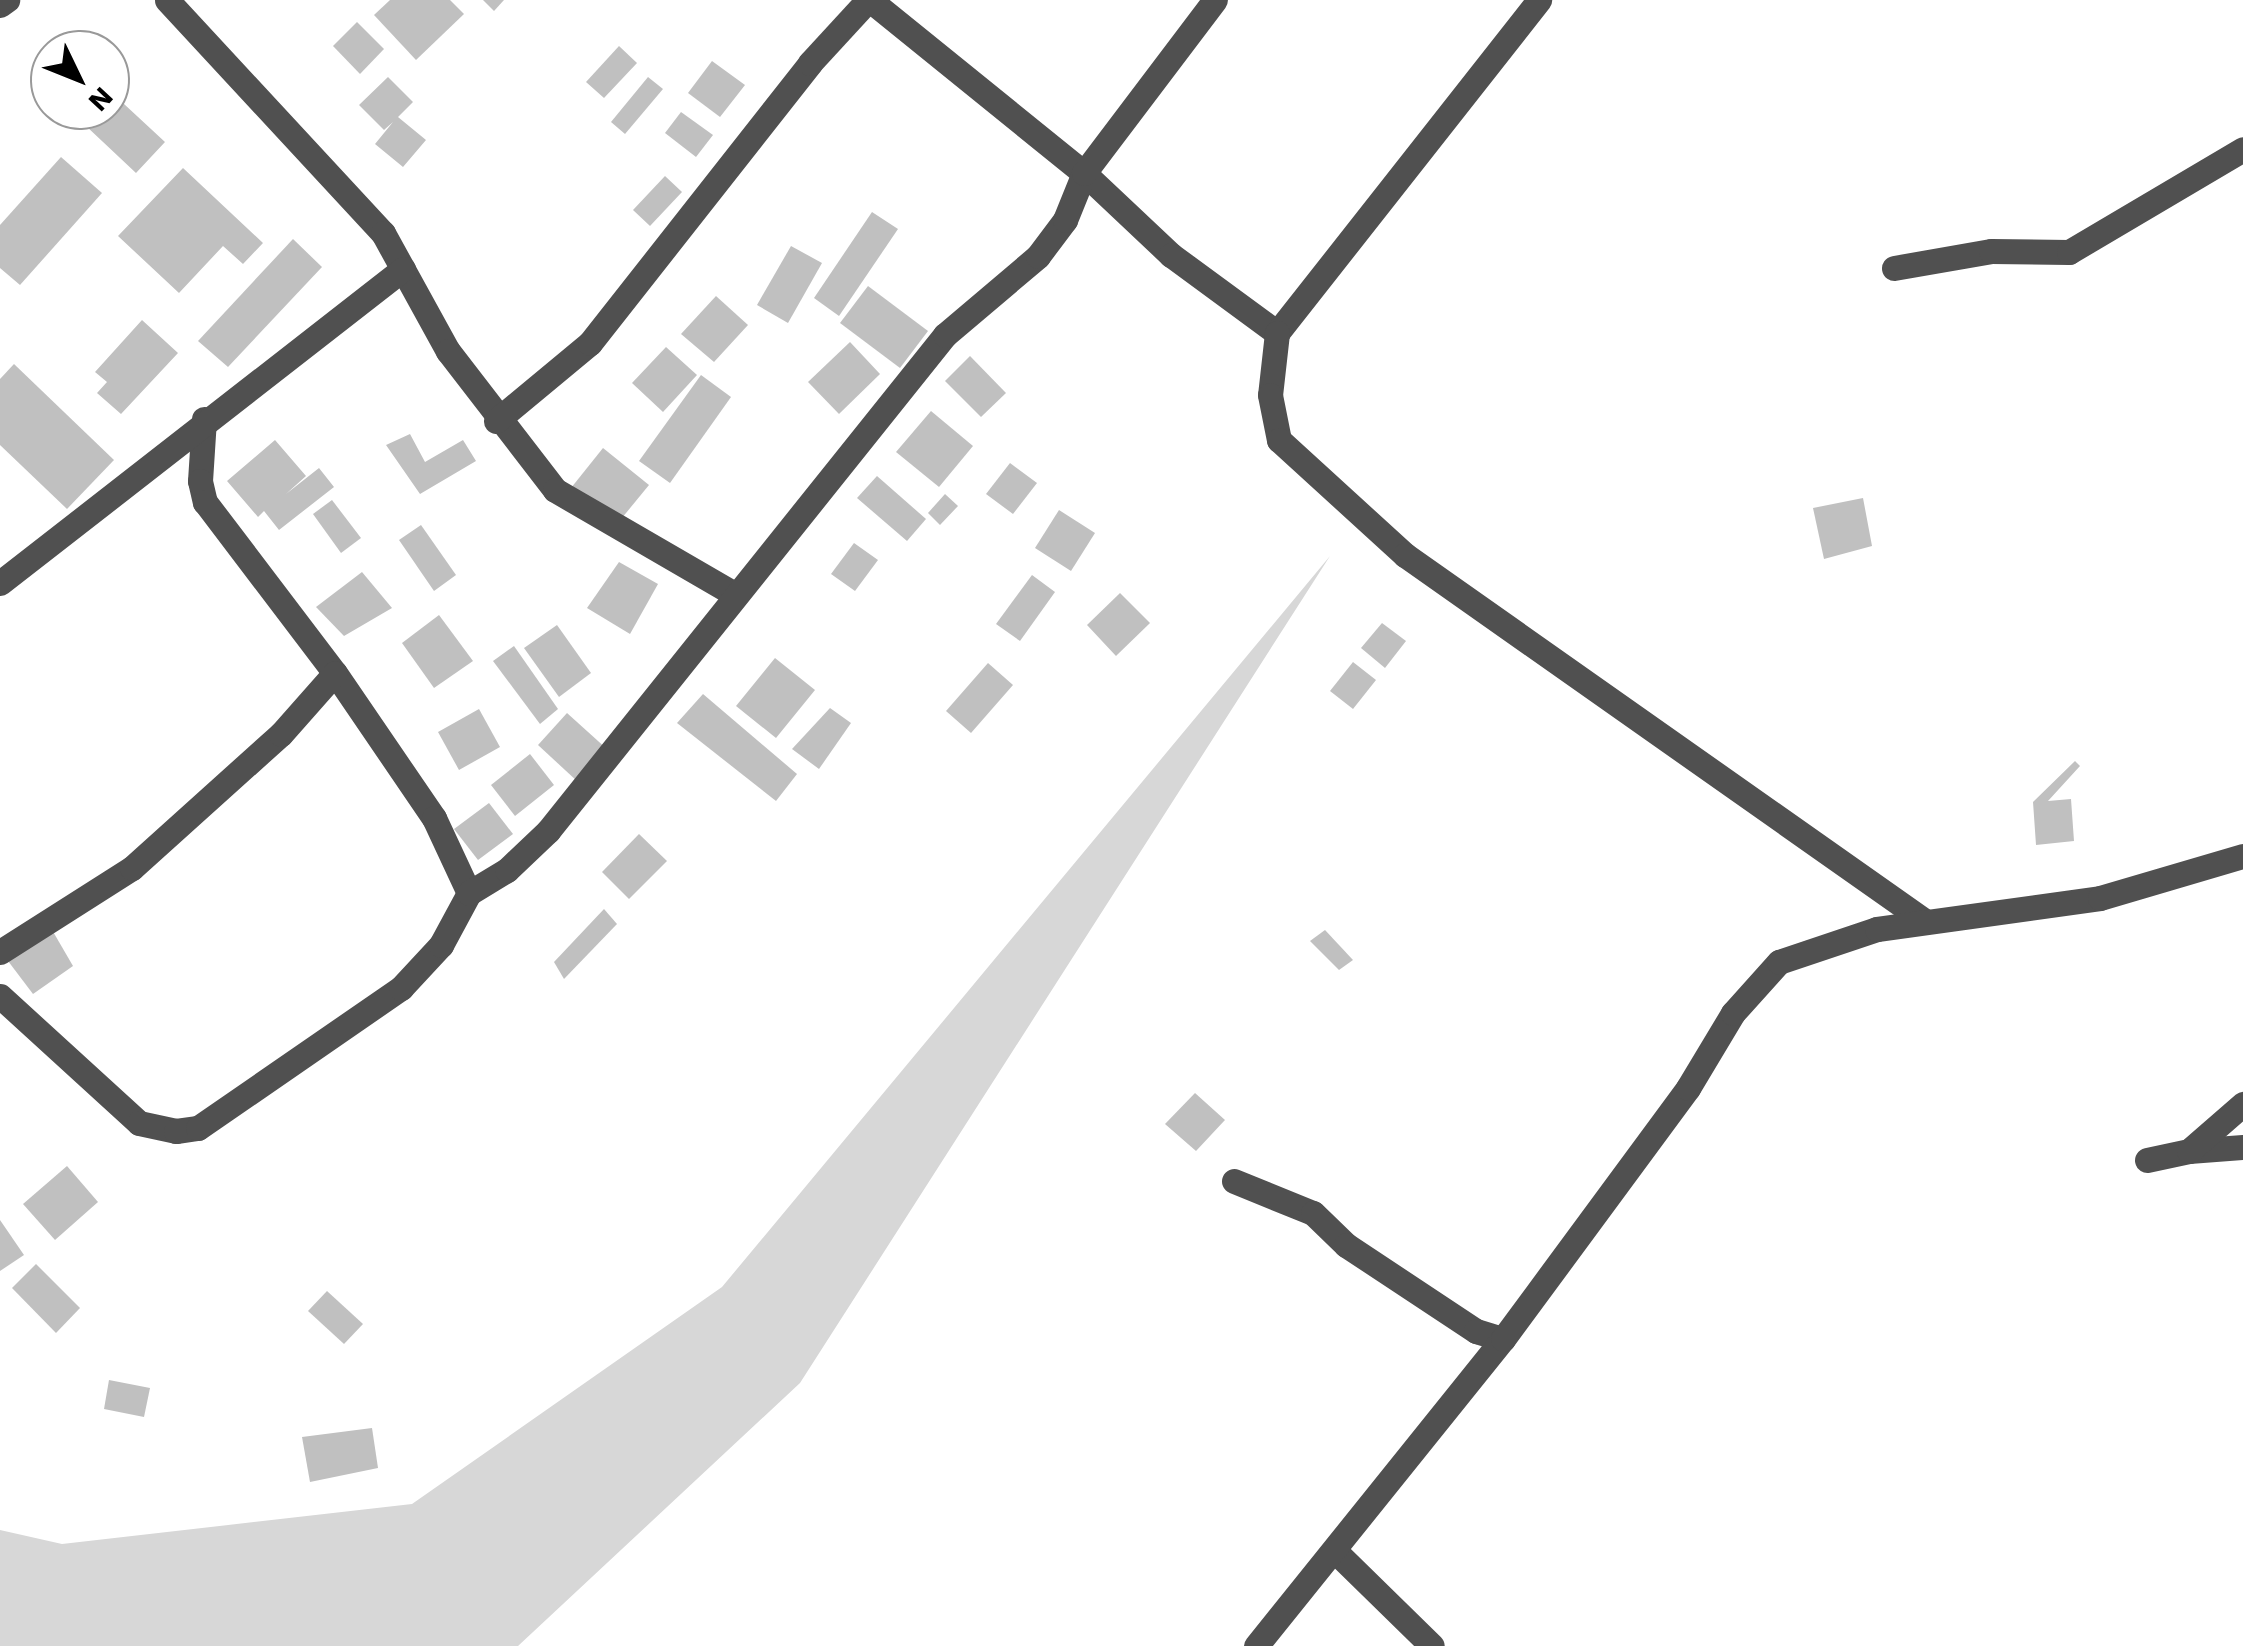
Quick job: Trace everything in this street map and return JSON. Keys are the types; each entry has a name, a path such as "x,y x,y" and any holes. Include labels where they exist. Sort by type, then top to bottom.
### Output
{"street":[{"path":"0,4 7,0"},
{"path":"168,0 383,233 496,421 579,508 733,593"},
{"path":"496,421 590,343 810,63 869,0 1084,173 1170,255 1277,333"},
{"path":"0,996 139,1122 155,1130 198,1128 400,988 441,944 469,893 507,870 548,831 733,593 839,474 946,335 1038,256 1065,220 1084,173 1215,0"},
{"path":"1539,0 1277,333 1270,394 1278,440 1406,554 1926,922"},
{"path":"1894,268 1990,251 2069,252 2243,149"},
{"path":"0,582 204,419 403,268"},
{"path":"204,419 200,481 206,502 335,672 434,818 469,893"},
{"path":"0,952 132,868 281,734 335,672"},
{"path":"1256,1646 1336,1552 1503,1338 1688,1088 1734,1014 1779,962 1877,929 2100,898 2243,856"},
{"path":"2189,1150 2243,1104"},
{"path":"2147,1160 2189,1150 2243,1147"},
{"path":"1234,1182 1313,1213 1346,1244 1476,1331 1503,1338"},
{"path":"1336,1552 1432,1646"}],"shaded area":[{"path":"1330,556 800,1383 518,1646 0,1646 0,1530 62,1544 412,1504 722,1287"}],"building":[{"path":"390,0 450,0 464,14 416,60 374,15"},
{"path":"483,0 504,0 494,11"},
{"path":"357,22 384,49 360,74 333,46"},
{"path":"619,46 637,63 604,98 586,82"},
{"path":"712,61 745,85 720,117 688,93"},
{"path":"388,77 413,102 398,117 426,140 403,167 375,144 393,122 384,130 359,105"},
{"path":"648,77 663,89 625,134 611,122"},
{"path":"130,110 165,142 136,173 90,130 130,130"},
{"path":"681,112 713,135 696,157 665,133"},
{"path":"61,157 102,193 20,285 0,268 0,225"},
{"path":"183,168 263,243 243,264 223,246 179,293 118,236"},
{"path":"665,176 682,192 650,226 633,210"},
{"path":"872,212 898,229 839,316 814,298"},
{"path":"293,239 322,267 228,367 198,341"},
{"path":"791,246 822,263 788,323 757,305"},
{"path":"868,286 928,331 900,368 840,323"},
{"path":"716,296 748,325 714,362 681,334"},
{"path":"142,320 178,353 121,414 97,393 107,382 95,372"},
{"path":"850,342 880,374 839,414 808,382"},
{"path":"666,347 697,375 663,412 632,383"},
{"path":"970,356 1006,393 981,417 945,381"},
{"path":"14,364 114,460 67,509 0,445 0,379"},
{"path":"701,375 731,397 670,483 639,461"},
{"path":"931,411 973,446 939,487 896,452"},
{"path":"410,434 425,462 463,440 476,461 420,494 386,445"},
{"path":"275,440 306,476 286,494 319,468 334,487 279,530 264,511 258,517 227,481"},
{"path":"603,448 649,485 617,524 571,488"},
{"path":"1010,463 1037,483 1013,514 986,494"},
{"path":"877,476 926,519 907,541 857,498"},
{"path":"945,494 958,506 940,525 928,513"},
{"path":"1863,498 1872,546 1824,559 1813,508"},
{"path":"332,500 361,538 341,553 313,514"},
{"path":"1059,510 1095,533 1071,571 1035,548"},
{"path":"421,525 456,575 434,591 399,540"},
{"path":"854,543 878,560 855,591 831,574"},
{"path":"619,562 658,584 630,634 587,608"},
{"path":"362,572 392,608 344,636 316,607"},
{"path":"1032,575 1055,592 1020,641 996,624"},
{"path":"1120,593 1150,623 1116,656 1087,625"},
{"path":"439,615 473,661 434,688 402,643"},
{"path":"1382,623 1406,641 1385,668 1361,648"},
{"path":"557,625 591,673 559,697 524,648"},
{"path":"514,646 558,709 540,724 493,661"},
{"path":"775,658 815,690 776,738 736,706"},
{"path":"1353,662 1376,680 1353,709 1330,691"},
{"path":"988,663 1013,685 971,733 946,711"},
{"path":"703,694 797,774 776,801 677,723"},
{"path":"830,708 851,723 819,769 792,749"},
{"path":"479,709 500,747 459,770 438,732"},
{"path":"567,713 608,750 578,782 538,745"},
{"path":"530,754 554,785 515,816 491,785"},
{"path":"2075,761 2080,766 2048,801 2071,799 2074,841 2036,845 2033,802"},
{"path":"489,803 513,834 478,860 454,829"},
{"path":"639,834 667,861 629,899 602,872"},
{"path":"604,909 617,924 564,979 554,962"},
{"path":"48,923 73,966 33,994 5,957"},
{"path":"1325,930 1353,960 1339,970 1310,941"},
{"path":"1195,1093 1225,1120 1196,1151 1165,1124"},
{"path":"67,1166 98,1202 55,1240 23,1204"},
{"path":"0,1220 24,1255 0,1271"},
{"path":"36,1264 80,1308 56,1333 12,1288"},
{"path":"327,1291 363,1324 344,1344 308,1311"},
{"path":"109,1380 150,1388 144,1417 104,1409"},
{"path":"372,1428 378,1468 310,1482 302,1437"}]}
